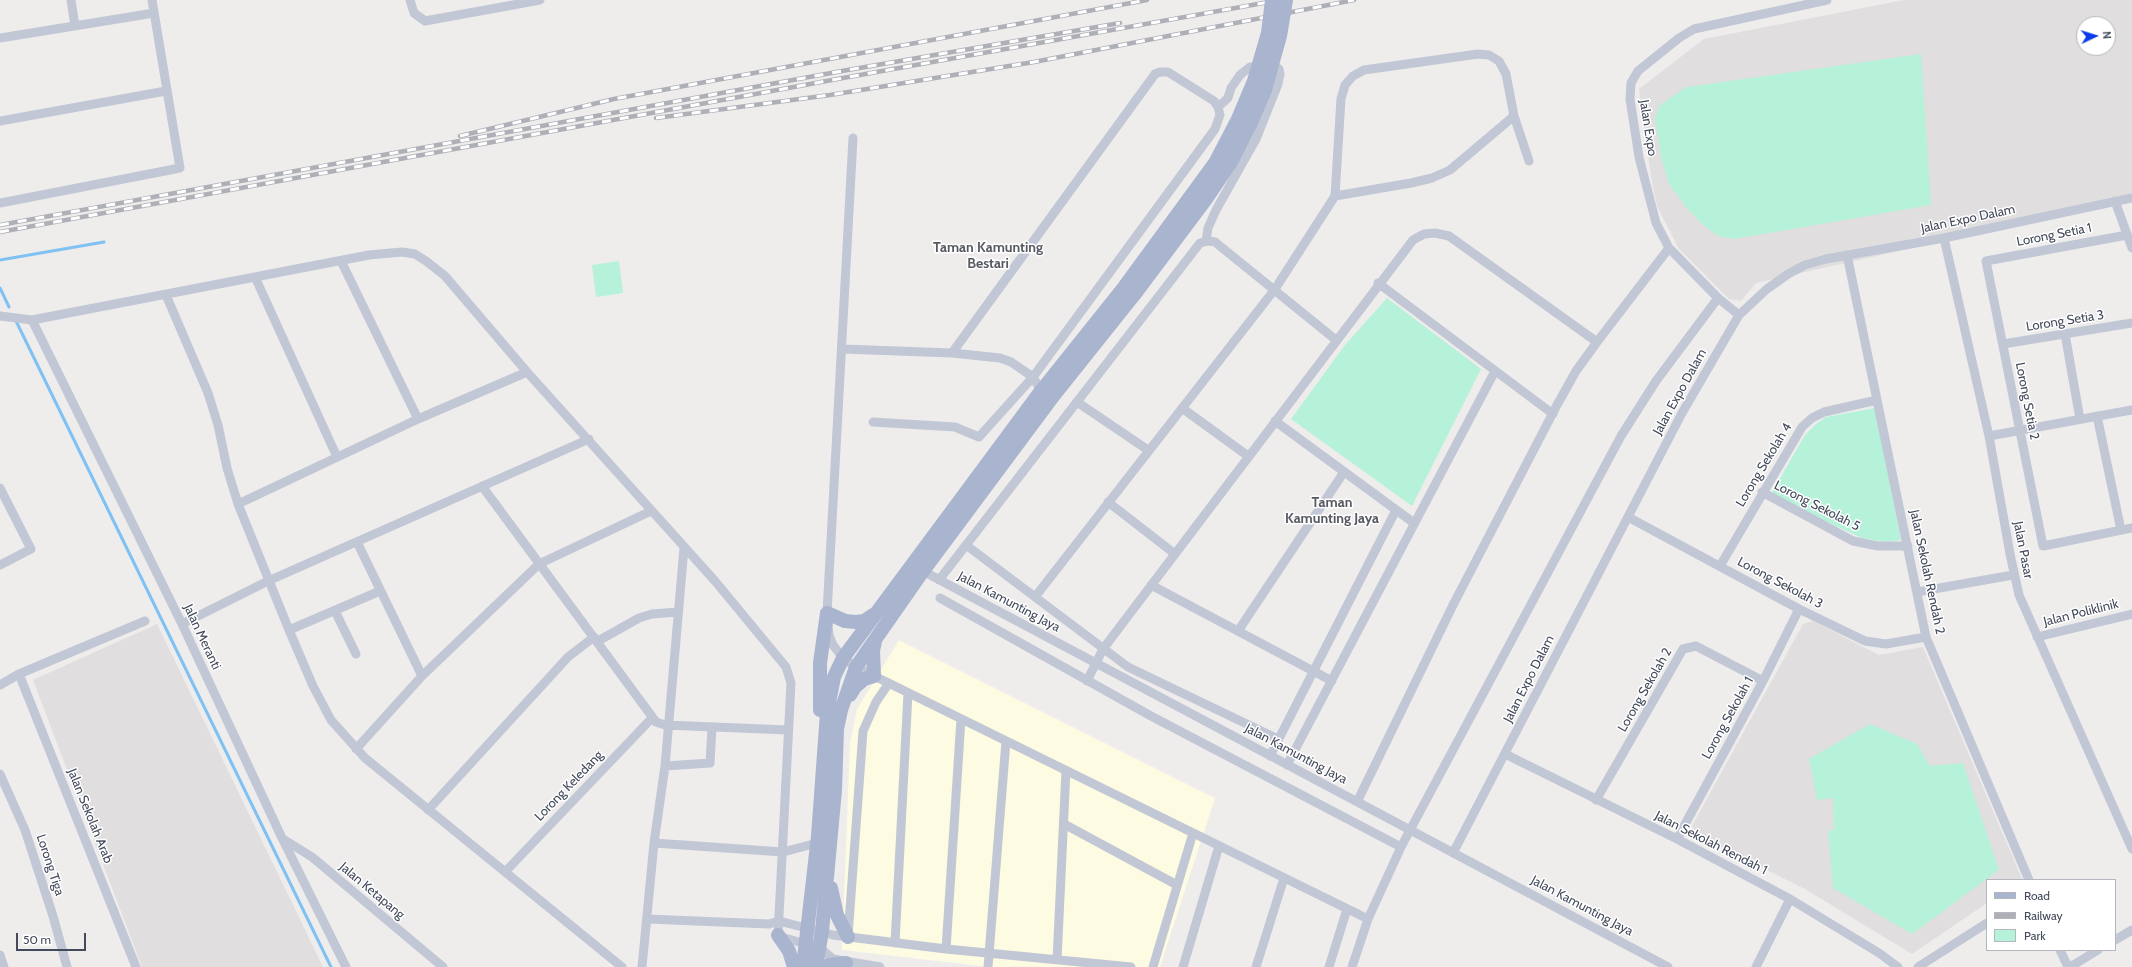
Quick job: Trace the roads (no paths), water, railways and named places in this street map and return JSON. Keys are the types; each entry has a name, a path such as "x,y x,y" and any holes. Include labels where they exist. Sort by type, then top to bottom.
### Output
{"main road":[{"path":"803,967 817,843 829,696 834,677 843,658 874,615 917,568 1052,399 1215,164 1238,119 1254,80 1268,33 1272,0"},
{"path":"848,937 837,916 831,889 832,824 837,729 841,710 856,667 877,637 917,568 1041,391 1206,199 1231,162 1250,125 1265,90 1280,36 1286,0"},
{"path":"825,736 820,713 820,678 822,638 827,613 845,621 856,622 864,621 874,615"},
{"path":"841,710 855,687 864,679 874,676 873,651 877,637"},
{"path":"816,967 822,931 832,824"},
{"path":"778,935 789,951 794,967"},
{"path":"825,967 829,965 845,965"}],"street":[{"path":"71,0 75,26"},
{"path":"0,203 180,168 152,0"},
{"path":"410,0 414,13 425,21 540,0"},
{"path":"488,0 489,10"},
{"name":"Jalan Expo","path":"1739,315 1718,298 1669,248 1656,224 1639,157 1630,99 1631,83 1638,72 1679,38 1694,29 1827,0"},
{"path":"0,38 154,13"},
{"path":"1035,597 1148,450 1275,289 1335,196 1341,99 1345,85 1353,76 1364,70 1446,58 1489,55 1499,61 1506,74 1514,116 1529,161"},
{"path":"1206,241 1208,228 1216,210 1256,139 1278,84 1280,74 1279,69 1275,66 1250,67 1240,75 1231,88 1228,98 1218,107"},
{"path":"873,422 955,428 979,437 1033,377 1215,129 1220,115 1218,107 1214,101 1168,72 1160,72 1155,74 952,353"},
{"path":"0,121 166,91"},
{"path":"1335,196 1411,183 1432,178 1450,170 1514,116"},
{"path":"853,138 843,348 827,613 831,640 843,658 856,667 1368,919"},
{"name":"Jalan Expo Dalam","path":"1453,853 1682,413 1739,315 1767,289 1788,274 1805,265 1847,255 1944,238 2132,198"},
{"path":"2115,201 2132,248"},
{"path":"1087,681 1103,649 1378,283 1413,240 1424,234 1435,233 1449,236 1597,342"},
{"name":"Lorong Setia 1","path":"1986,261 2127,234"},
{"name":"Jalan Pasar","path":"1944,238 1989,436 2014,575 2019,595 2132,849"},
{"path":"939,580 1200,243 1206,241 1215,242 1275,289 1336,340"},
{"path":"1357,802 1453,605 1576,371 1669,248"},
{"path":"0,316 32,320 369,255 396,252 415,254 445,276 527,372 589,439 786,666 791,683 784,852 778,935"},
{"name":"Jalan Sekolah Rendah 2","path":"1847,255 1926,637 2029,879"},
{"path":"341,261 418,419"},
{"name":"Lorong Setia 2","path":"1986,261 2043,546 2120,530"},
{"path":"255,277 337,457"},
{"path":"1378,283 1553,414"},
{"path":"166,295 208,393 218,425 227,468 238,504 268,581 313,686 331,720 356,749 428,810 622,967"},
{"path":"1352,967 1368,919 1402,846 1621,436 1656,381 1718,298"},
{"name":"Jalan Meranti","path":"32,320 182,624 282,838 346,967"},
{"name":"Lorong Setia 3","path":"2003,344 2132,323"},
{"path":"2065,334 2080,419"},
{"path":"843,348 952,353 1000,358 1011,362 1033,377 1041,391"},
{"path":"1287,765 1495,370"},
{"path":"238,504 418,419 527,372"},
{"name":"Lorong Sekolah 4","path":"1720,566 1762,492 1802,427 1812,418 1824,412 1877,400"},
{"path":"1077,402 1148,450"},
{"path":"1182,408 1248,456"},
{"path":"1989,436 2132,410"},
{"path":"2096,416 2120,530 2132,528"},
{"path":"1275,421 1414,523"},
{"path":"182,624 268,581 589,439"},
{"path":"1238,631 1344,472"},
{"path":"482,486 596,639 652,718 661,724 668,725 788,730"},
{"path":"0,488 31,549 0,565"},
{"name":"Lorong Sekolah 5","path":"1762,492 1854,540 1878,546 1908,546"},
{"path":"1108,502 1175,554"},
{"path":"356,749 422,676 539,564 651,510"},
{"path":"1270,756 1396,510"},
{"name":"Lorong Sekolah 3","path":"1628,517 1799,609 1865,642 1886,644 1926,637"},
{"path":"357,542 422,676"},
{"path":"966,546 1128,667 1278,739"},
{"path":"642,967 648,919 654,843 665,766 684,548"},
{"name":"Jalan Kamunting Jaya","path":"917,568 1668,967"},
{"path":"1917,592 2014,575"},
{"path":"1151,585 1332,680"},
{"path":"289,630 380,591"},
{"path":"940,598 1087,681 1402,846"},
{"name":"Lorong Sekolah 1","path":"1676,838 1763,681 1799,609"},
{"path":"335,611 356,654"},
{"path":"428,810 568,657 596,639 639,618 652,614 678,612"},
{"name":"Jalan Poliklinik","path":"2037,637 2132,614"},
{"path":"0,685 19,674 145,621"},
{"name":"Lorong Sekolah 2","path":"1596,800 1683,649 1696,646 1763,681"},
{"name":"Jalan Sekolah Arab","path":"19,674 136,967"},
{"path":"848,937 863,731 876,702 889,683"},
{"path":"895,943 908,693"},
{"name":"Lorong Keledang","path":"505,872 652,718"},
{"path":"946,949 961,719"},
{"path":"665,766 710,763 712,726"},
{"path":"988,967 1006,741"},
{"name":"Jalan Sekolah Rendah 1","path":"1505,754 1676,838 1790,899 1879,953 1898,967"},
{"path":"1057,960 1066,770"},
{"name":"Lorong Tiga","path":"0,774 25,830 53,916 67,967"},
{"path":"1064,824 1178,885"},
{"path":"1153,967 1193,833"},
{"name":"Jalan Ketapang","path":"282,838 312,858 443,967"},
{"path":"654,843 784,852 817,843"},
{"path":"1183,967 1219,846"},
{"path":"1256,967 1284,878"},
{"path":"1756,967 1790,899"},
{"path":"1329,967 1347,909"},
{"path":"648,919 769,924 779,921 808,927 833,935 848,937 946,949 1131,967"},
{"path":"769,924 778,935 806,945 820,948 829,958 845,965 880,967"},
{"path":"1918,967 1986,924"},
{"path":"2116,939 2132,930"},
{"path":"2061,951 2069,967 2096,951"},
{"path":"0,955 4,967"}],"waterway":[{"path":"0,260 104,242"},
{"path":"0,288 9,307"},
{"path":"16,321 331,967"}],"railway":[{"path":"460,136 614,99 1147,0"},
{"path":"0,232 1280,0"},
{"path":"656,118 830,95 1034,62 1354,0"},
{"path":"0,225 842,71 1120,23"}],"district":[{"name":"Taman Kamunting Bestari","path":"988,256"},
{"name":"Taman Kamunting Jaya","path":"1332,512"}]}
